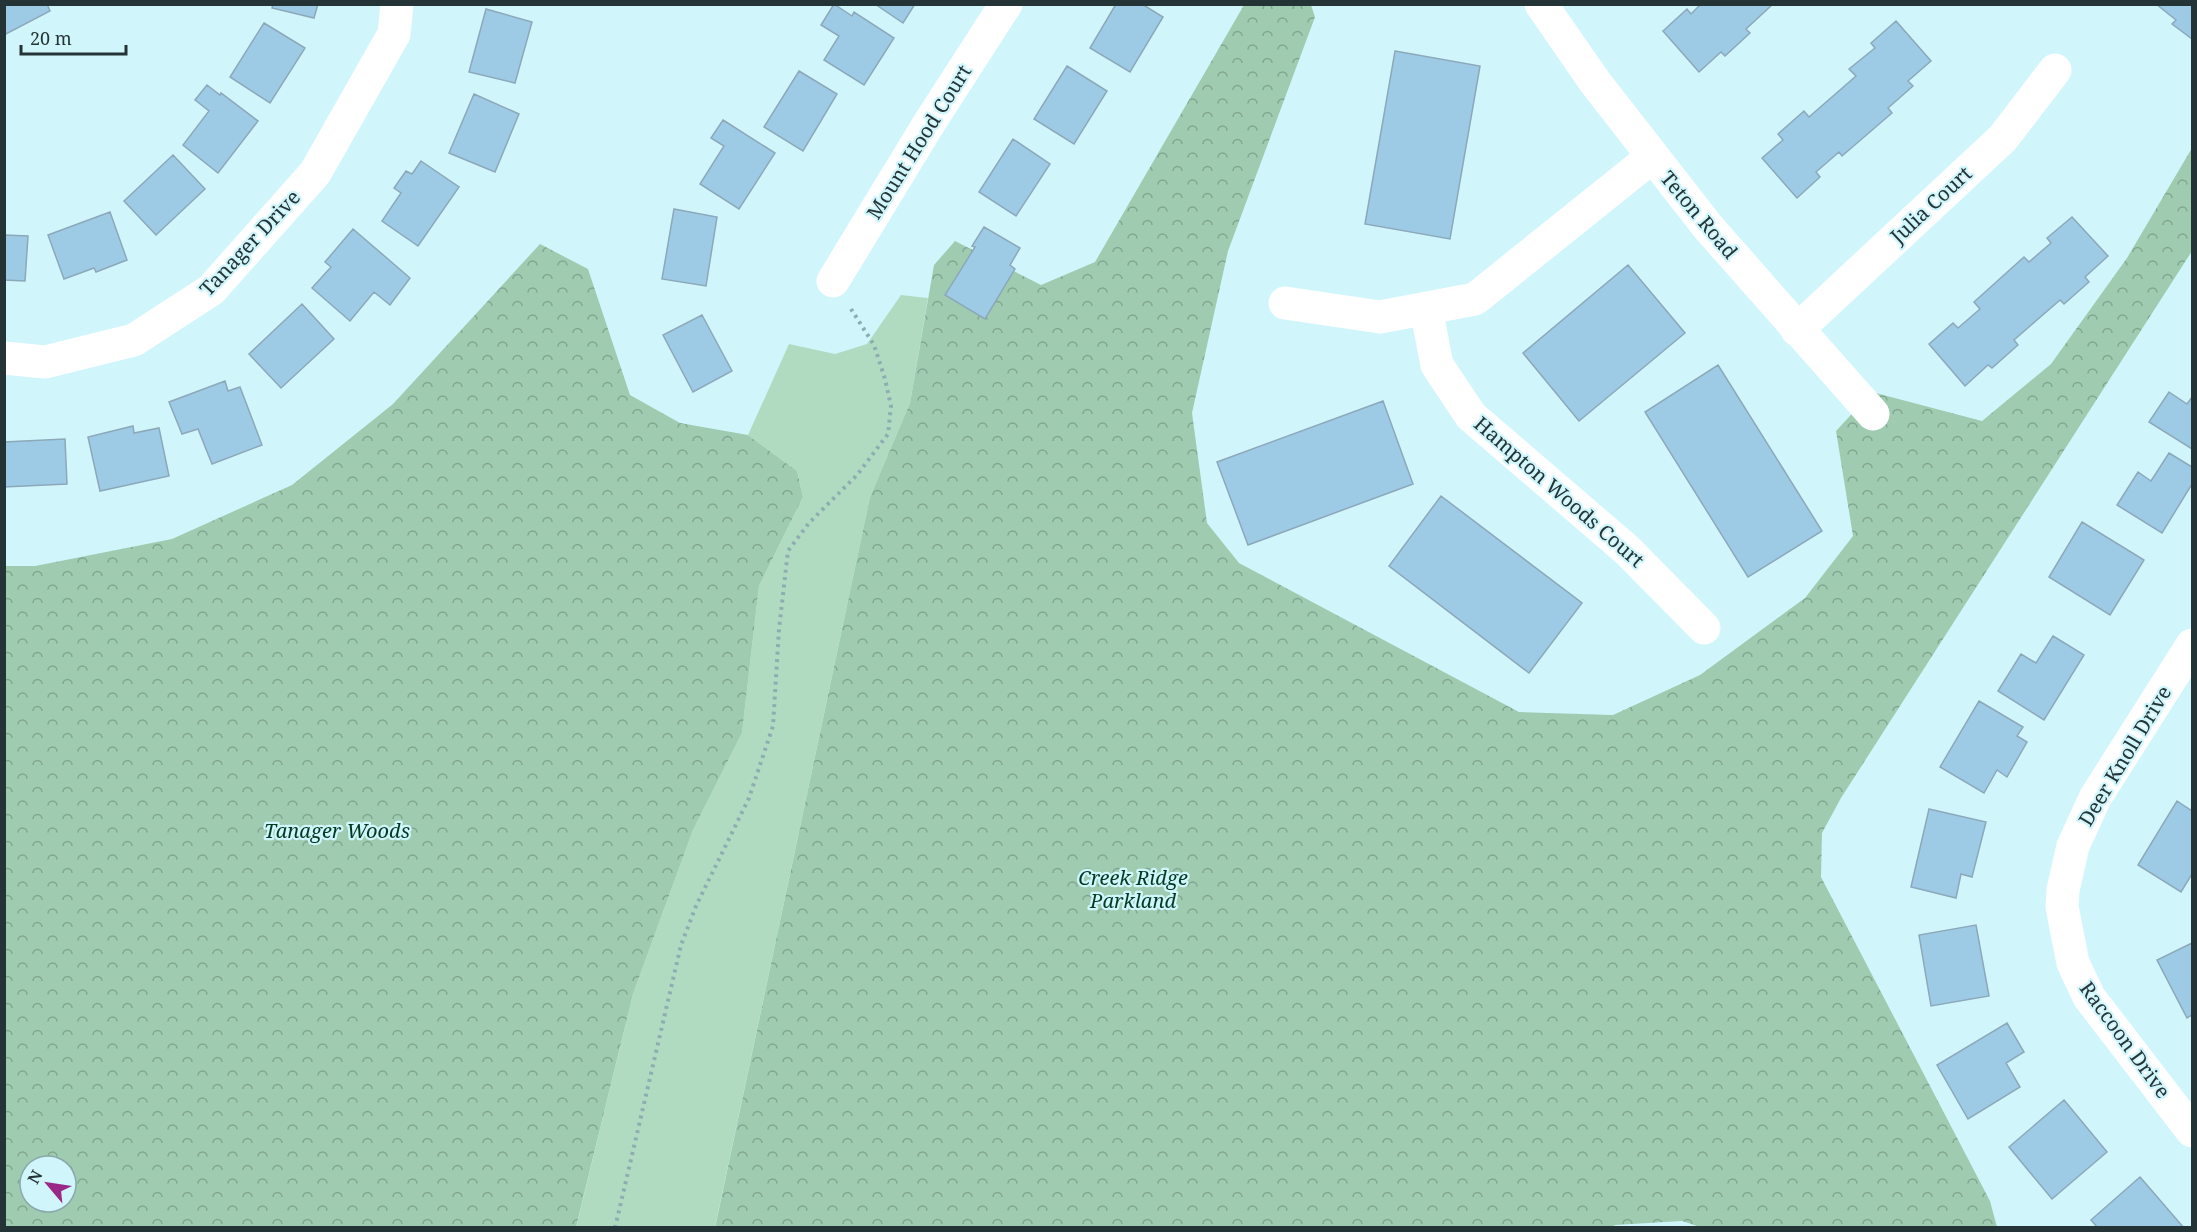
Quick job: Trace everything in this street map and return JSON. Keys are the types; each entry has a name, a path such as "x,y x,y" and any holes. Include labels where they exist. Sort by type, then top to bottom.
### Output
{"street":[{"name":"Tanager Drive","path":"4,358 45,362 134,340 212,290 315,173 394,34 397,4"},
{"name":"Mount Hood Court","path":"833,281 928,125 1006,4"},
{"name":"Teton Road","path":"1541,4 1595,82 1707,227 1873,414"},
{"name":"Julia Court","path":"1797,330 2003,138 2055,70"},
{"path":"1285,303 1380,317 1475,299 1652,158"},
{"name":"Hampton Woods Court","path":"1426,308 1437,365 1472,416 1627,550 1704,628"},
{"name":"Deer Knoll Drive","path":"2062,908 2063,890 2073,846 2095,798 2193,645"},
{"name":"Raccoon Drive","path":"2062,908 2073,963 2089,997 2193,1131"}],"path":[{"path":"615,1227 681,945 696,906 749,798 773,726 779,629 788,551 809,523 857,475 888,434 891,406 874,345 833,281"}],"green space":[{"name":"Creek Ridge Parkland","path":"1244,5 1311,5 1315,17 1228,251 1192,413 1207,523 1239,563 1519,712 1613,715 1700,675 1805,598 1853,536 1836,431 1872,392 1982,421 2051,364 2127,258 2192,148 2192,251 1841,798 1822,833 1821,877 1990,1201 1997,1227 1703,1228 1682,1221 1615,1225 1610,1228 715,1228 870,497 910,403 934,265 955,241 1041,285 1095,262"},
{"name":"Tanager Woods","path":"540,244 588,269 630,395 680,423 748,435 797,471 803,497 759,586 742,733 693,830 633,994 576,1227 5,1227 5,566 35,566 172,539 292,485 393,404"},
{"path":"901,295 928,298 910,403 870,497 715,1227 576,1228 633,994 693,830 742,733 759,586 803,497 797,471 748,435 789,344 835,354 867,344"}],"building":[{"path":"4,4 47,4 50,11 4,35"},
{"path":"273,4 318,4 314,18 272,8"},
{"path":"834,4 852,16 854,12 894,38 864,85 824,60 839,36 821,25"},
{"path":"875,4 915,4 903,23"},
{"path":"1116,4 1142,4 1163,17 1130,72 1090,48"},
{"path":"1701,4 1773,4 1746,29 1750,33 1725,56 1721,52 1699,72 1663,31 1687,9 1691,14"},
{"path":"2156,4 2192,4 2192,39 2172,24 2176,20"},
{"path":"486,9 532,22 515,83 469,72"},
{"path":"1896,21 1931,61 1908,81 1913,86 1888,108 1892,113 1842,156 1839,152 1816,172 1820,177 1797,198 1762,158 1783,140 1778,134 1804,111 1809,117 1856,76 1849,69 1875,48 1871,43"},
{"path":"264,23 305,48 270,103 230,77"},
{"path":"1395,51 1480,66 1450,239 1365,224"},
{"path":"1067,66 1107,91 1074,144 1034,119"},
{"path":"799,71 837,94 803,151 764,127"},
{"path":"207,85 258,121 218,173 183,145 209,111 195,100"},
{"path":"474,94 519,114 495,172 449,153"},
{"path":"723,120 775,153 739,209 700,184 724,146 711,138"},
{"path":"1013,139 1050,164 1016,216 979,192"},
{"path":"173,155 205,189 156,235 124,201"},
{"path":"421,161 459,187 418,246 382,221 401,193 394,188 406,171 412,174"},
{"path":"674,209 717,217 706,286 662,279"},
{"path":"110,212 127,260 96,272 94,268 64,279 48,235"},
{"path":"2072,217 2108,256 2085,277 2089,282 2064,304 2060,300 2014,340 2018,345 1992,368 1988,365 1965,386 1929,344 1953,323 1958,328 1980,309 1974,302 2024,257 2029,262 2051,243 2047,238"},
{"path":"984,227 1020,248 1010,265 1015,269 985,319 945,295 975,247 972,246"},
{"path":"353,229 410,278 390,305 374,292 350,321 312,288 331,267 325,262"},
{"path":"4,235 28,236 25,281 4,280"},
{"path":"1628,265 1685,333 1579,421 1523,353"},
{"path":"302,304 334,339 281,388 249,354"},
{"path":"702,315 732,371 693,392 663,335"},
{"path":"1718,365 1822,531 1748,577 1645,412"},
{"path":"225,381 228,391 240,387 262,445 212,464 198,429 182,434 169,402"},
{"path":"2169,392 2187,404 2192,397 2192,449 2149,422"},
{"path":"1383,401 1413,484 1248,545 1217,462"},
{"path":"133,426 134,433 159,428 169,476 100,491 88,437"},
{"path":"65,439 67,484 4,487 4,442"},
{"path":"2169,453 2192,467 2192,484 2162,533 2117,505 2138,472 2151,481"},
{"path":"1441,496 1582,603 1529,673 1389,566"},
{"path":"2082,522 2144,560 2110,615 2049,577"},
{"path":"2053,636 2084,655 2044,720 1998,691 2021,654 2036,663"},
{"path":"1979,701 2023,727 2017,736 2027,742 2007,777 1997,770 1984,793 1940,767"},
{"path":"2177,801 2192,811 2192,874 2181,892 2138,865"},
{"path":"1929,809 1986,822 1972,877 1961,874 1956,898 1911,887"},
{"path":"1976,925 1989,996 1931,1006 1919,935"},
{"path":"2192,943 2192,1015 2187,1018 2157,960"},
{"path":"2007,1023 2024,1052 2006,1063 2020,1087 1968,1119 1937,1065"},
{"path":"2064,1100 2107,1152 2052,1199 2009,1147"},
{"path":"2140,1177 2184,1228 2098,1228 2091,1220"}]}
